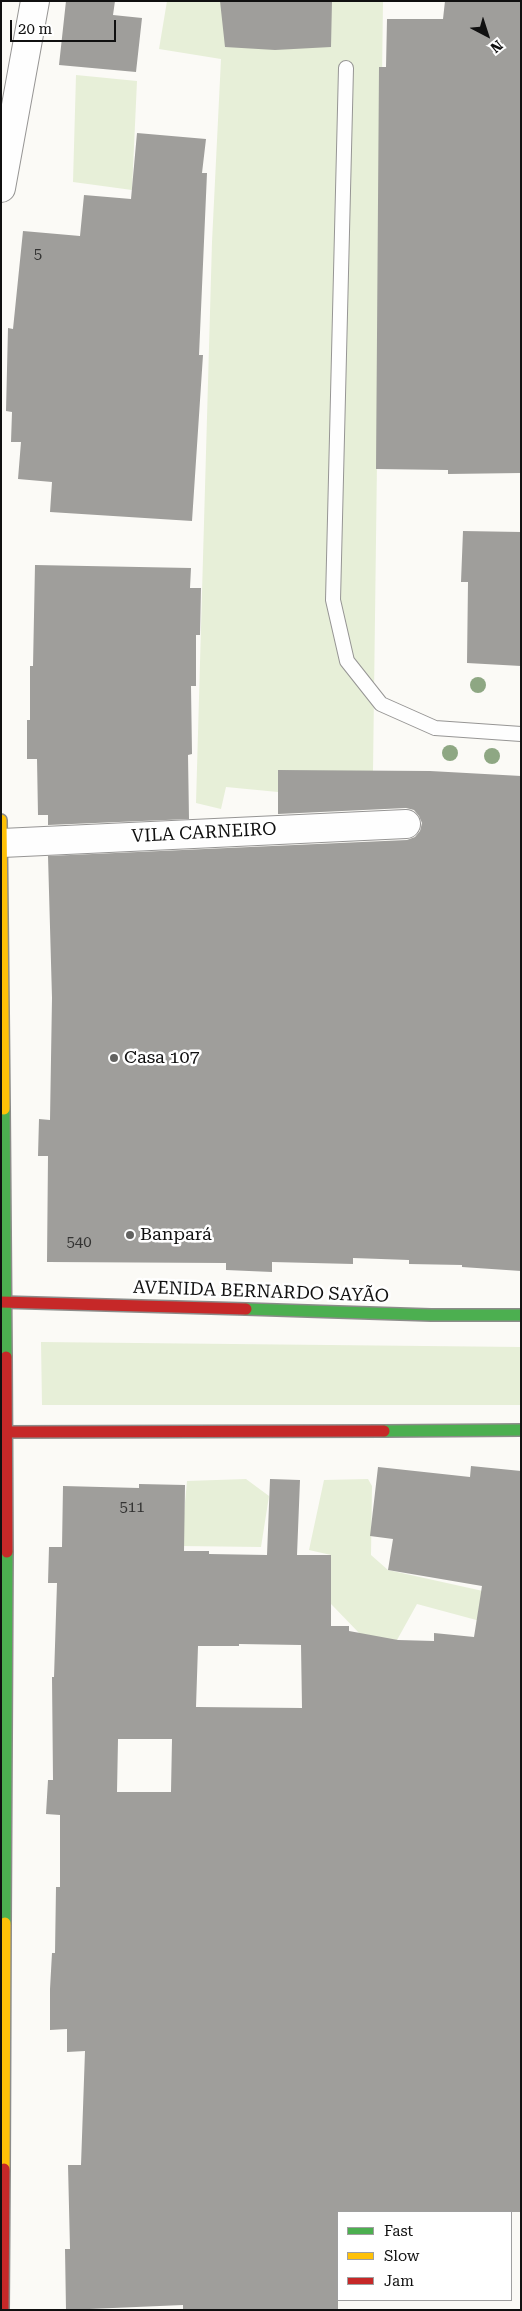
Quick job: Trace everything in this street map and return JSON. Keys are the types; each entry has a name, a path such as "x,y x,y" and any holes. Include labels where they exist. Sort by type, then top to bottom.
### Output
{"street":[{"path":"1,188 35,1"},
{"name":"VILA CARNEIRO","path":"2,835 406,824"},
{"path":"2,835 4,1432 3,2310"},
{"name":"AVENIDA BERNARDO SAYÃO","path":"3,1302 431,1315 521,1315"},
{"path":"4,1432 521,1430"}],"lane":[{"path":"346,68 333,600 347,661 381,704 435,728 521,734"}],"green space":[{"path":"167,1 383,1 373,771 278,771 278,792 226,787 221,809 196,803 212,242 221,59 159,49"},
{"path":"76,75 137,81 132,190 73,182"},
{"path":"41,1342 521,1347 521,1405 42,1405"},
{"path":"246,1479 269,1496 261,1547 181,1546 187,1481"},
{"path":"368,1479 372,1486 371,1555 388,1570 519,1599 506,1628 417,1604 397,1640 362,1636 331,1604 331,1555 309,1550 324,1480"}],"building":[{"path":"66,1 115,1 113,15 142,18 136,72 59,65"},
{"path":"220,1 332,1 331,47 275,50 225,47"},
{"path":"445,1 521,1 521,473 448,474 448,470 376,469 379,67 386,67 387,19 443,19"},
{"path":"137,133 206,139 202,173 207,173 199,355 203,355 192,521 50,512 52,482 18,479 21,442 11,442 12,412 6,411 8,328 13,329 23,231 80,236 84,195 131,199"},
{"path":"463,531 521,532 521,666 467,663 468,582 461,582"},
{"path":"35,565 191,568 190,588 201,588 200,635 196,635 196,686 191,686 192,754 188,755 189,819 48,825 48,815 38,815 37,759 27,759 27,720 30,720 30,666 33,666"},
{"path":"278,770 430,771 521,776 521,1271 462,1267 462,1265 409,1264 409,1260 353,1258 353,1264 272,1262 272,1272 226,1270 226,1263 47,1262 48,1156 38,1156 39,1119 50,1120 52,998 48,856 407,840 415,837 420,831 422,823 419,816 414,810 406,808 278,814"},
{"path":"471,1466 521,1471 521,2212 337,2211 338,2310 183,2310 183,2305 66,2310 65,2249 70,2249 68,2165 81,2165 85,2051 67,2052 67,2029 50,2030 52,1953 55,1953 56,1887 60,1887 60,1815 46,1814 48,1780 53,1780 52,1677 54,1677 57,1583 48,1583 49,1547 62,1547 63,1486 139,1488 139,1484 185,1485 184,1551 209,1551 209,1554 267,1555 270,1479 300,1480 297,1555 331,1555 331,1626 349,1626 349,1631 398,1640 434,1641 434,1633 474,1637 482,1586 388,1570 393,1539 370,1536 378,1467 470,1477","holes":["239,1644 301,1645 302,1708 196,1707 198,1646 239,1646","118,1739 172,1739 171,1792 117,1792"]}],"traffic: fast":[{"path":"4,1109 6,1357"},
{"path":"246,1309 431,1315 521,1315"},
{"path":"384,1431 521,1430"},
{"path":"5,1923 7,1552"}],"traffic: slow":[{"path":"1,820 4,1109"},
{"path":"4,2169 5,1923"}],"traffic: jam":[{"path":"1,1302 246,1309"},
{"path":"6,1357 7,1552"},
{"path":"1,1432 384,1431"},
{"path":"3,2310 4,2169"}],"place":[{"name":"Casa 107","path":"114,1058"},
{"name":"Banpará","path":"130,1235"}]}
